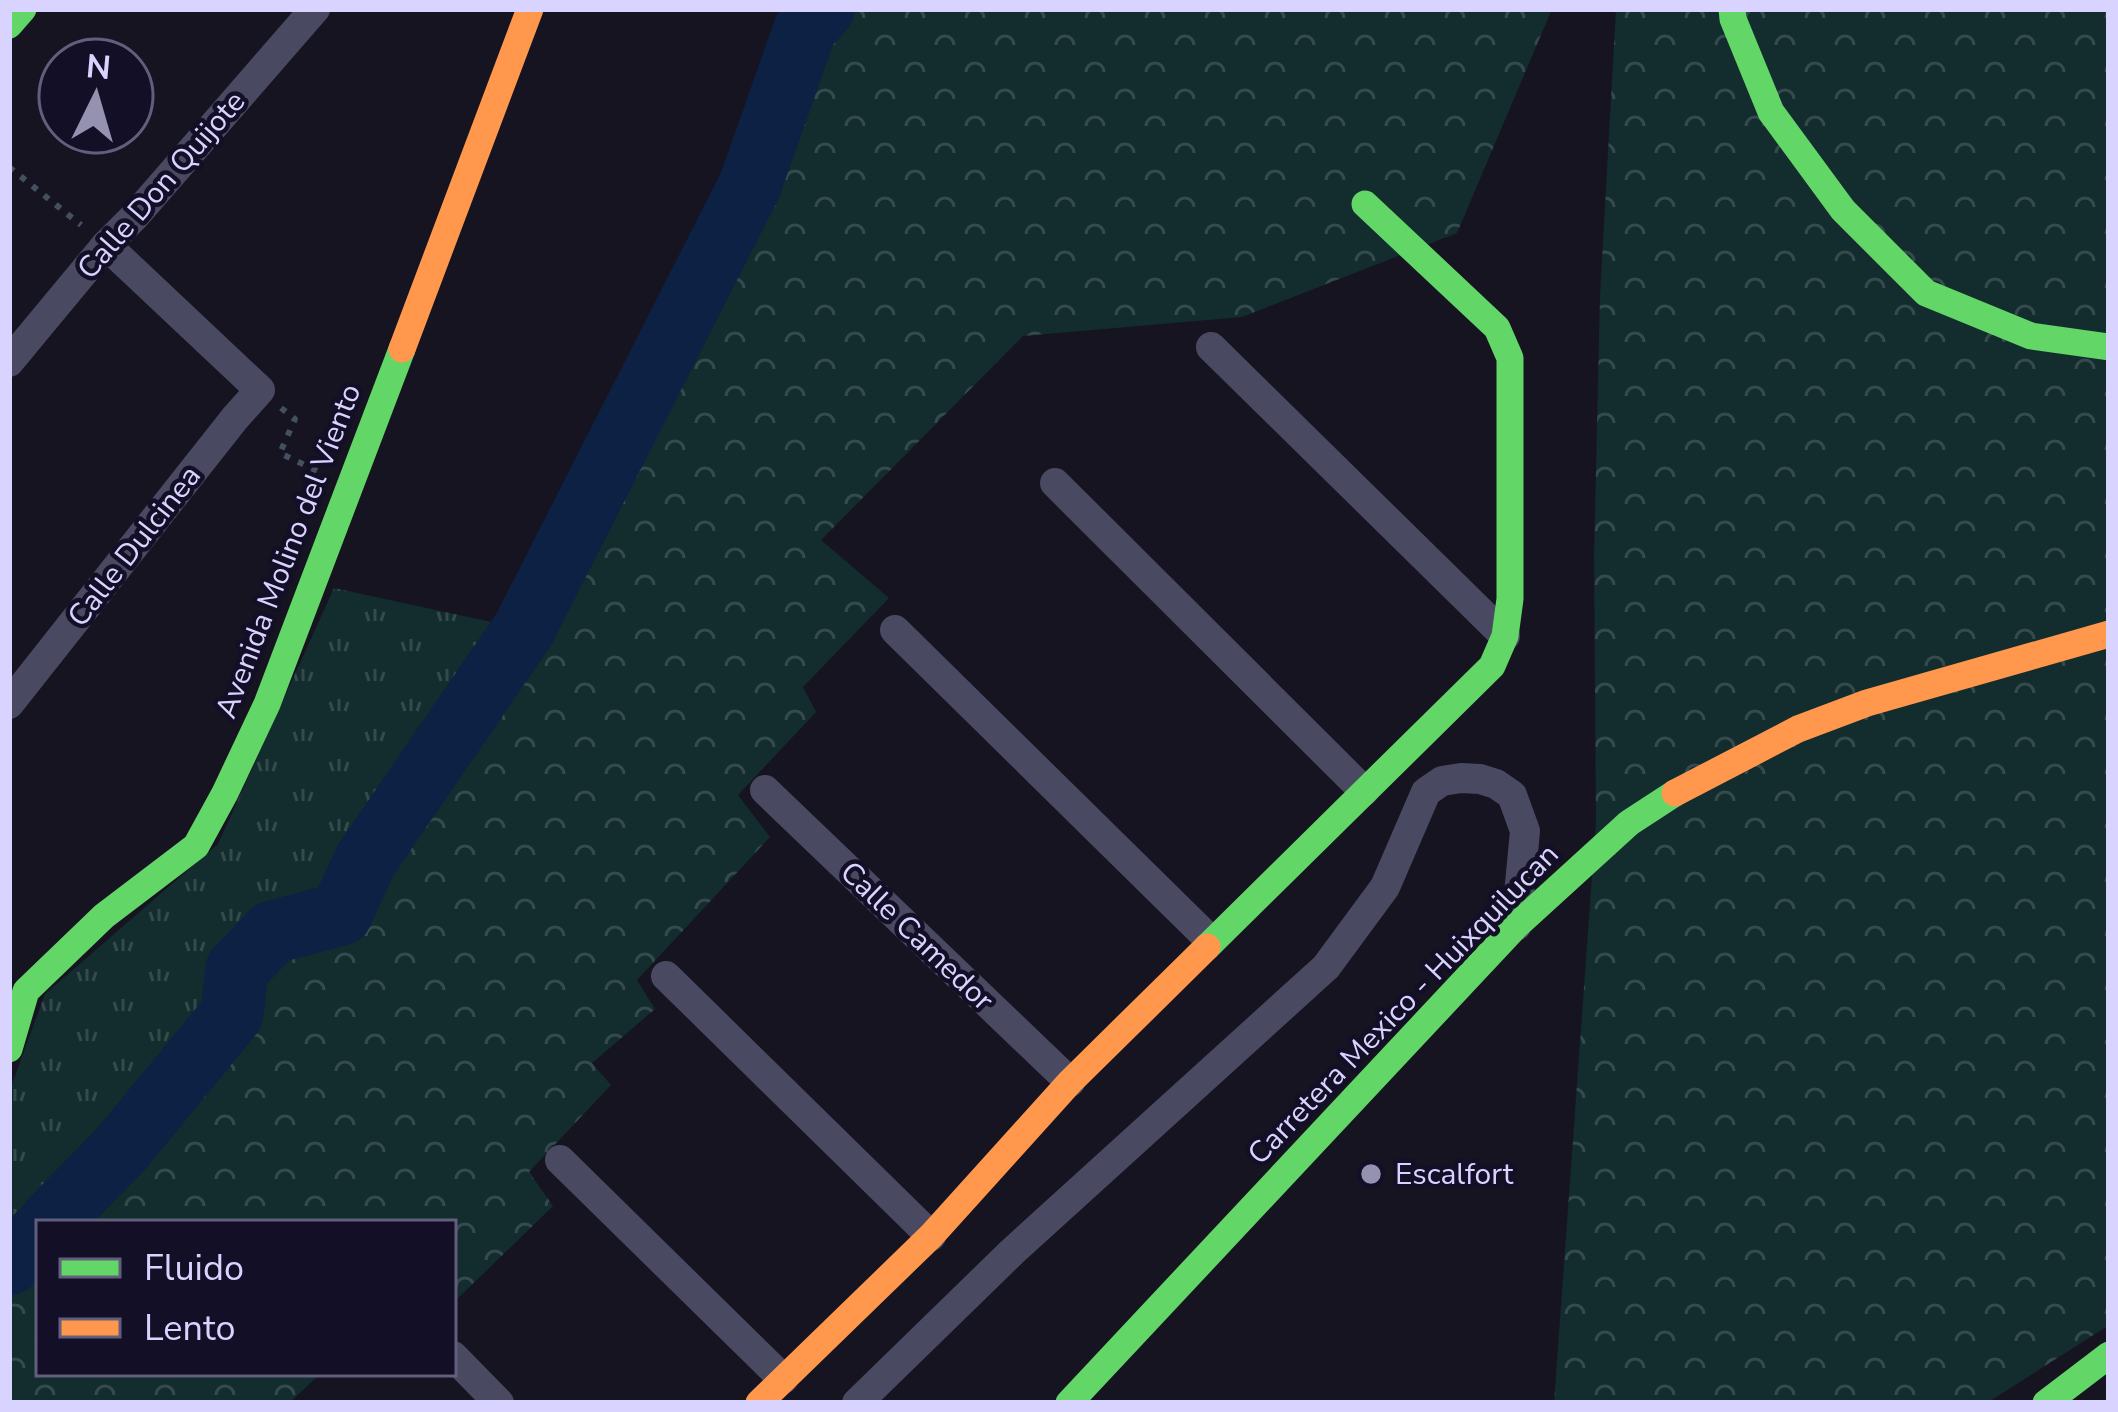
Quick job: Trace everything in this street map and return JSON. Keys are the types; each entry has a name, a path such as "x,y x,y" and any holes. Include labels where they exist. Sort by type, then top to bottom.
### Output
{"street":[{"path":"9,25 22,9"},
{"name":"Calle Don Quijote","path":"9,362 315,9"},
{"name":"Avenida Molino del Viento","path":"9,1048 17,993 104,916 196,846 225,793 275,682 530,9"},
{"path":"1732,9 1771,112 1843,210 1926,293 2031,336 2109,347"},
{"path":"759,1403 932,1236 1070,1082 1492,666 1505,636 1510,598 1510,358 1497,328 1365,204"},
{"path":"106,245 260,391"},
{"path":"1211,347 1505,636"},
{"name":"Calle Dulcinea","path":"9,704 260,391"},
{"path":"1055,483 1364,791"},
{"path":"895,630 1211,941"},
{"name":"Carretera Mexico - Huixquilucan","path":"1069,1403 1516,926 1659,800 1798,729 1868,703 2109,634"},
{"path":"857,1403 1012,1252 1326,967 1385,887 1426,791 1442,781 1480,779 1512,795 1525,831 1516,926"},
{"name":"Calle Camedor","path":"765,790 1070,1082"},
{"path":"666,976 932,1236"},
{"path":"560,1160 783,1379"},
{"path":"2046,1403 2109,1354"},
{"path":"456,1359 499,1403"}],"path":[{"path":"9,167 106,245"},
{"path":"260,391 295,419 280,453 330,478"}],"green space":[{"path":"823,9 1552,9 1457,233 1242,317 1023,336 821,540 889,598 803,687 816,712 738,795 770,837 637,980 655,1009 592,1063 611,1085 529,1172 553,1206 456,1300 456,1220 47,1220 232,1014 237,969 273,932 341,913 365,861 524,630 745,194 805,29"},
{"path":"1616,9 2109,9 2109,1325 1987,1403 1554,1403 1596,821 1594,557 1600,296"},
{"path":"334,588 524,629 365,861 341,914 273,932 237,969 232,1014 122,1148 52,1220 36,1220 36,1237 9,1264 9,1092 45,994 218,844"},
{"path":"36,1231 36,1376 318,1376 289,1403 9,1403 9,1262"}],"waterway":[{"path":"52,1220 122,1148 232,1014 237,969 273,932 341,914 365,861 524,629 750,185 805,29 823,9"},
{"path":"9,1264 36,1237"}],"traffic: fast":[{"path":"9,25 23,9"},
{"path":"1732,9 1771,112 1843,210 1926,293 2031,336 2109,347"},
{"path":"1207,947 1492,666 1505,636 1510,599 1510,358 1497,328 1365,204"},
{"path":"9,1049 26,991 104,916 196,846 267,704 402,349"},
{"path":"1069,1403 1516,926 1629,823 1675,793"},
{"path":"2046,1403 2109,1355"}],"traffic: slow":[{"path":"402,349 530,9"},
{"path":"1675,793 1798,729 1867,703 2109,634"},
{"path":"759,1403 931,1236 1070,1082 1207,947"}],"place":[{"name":"Escalfort","path":"1371,1174"}]}
